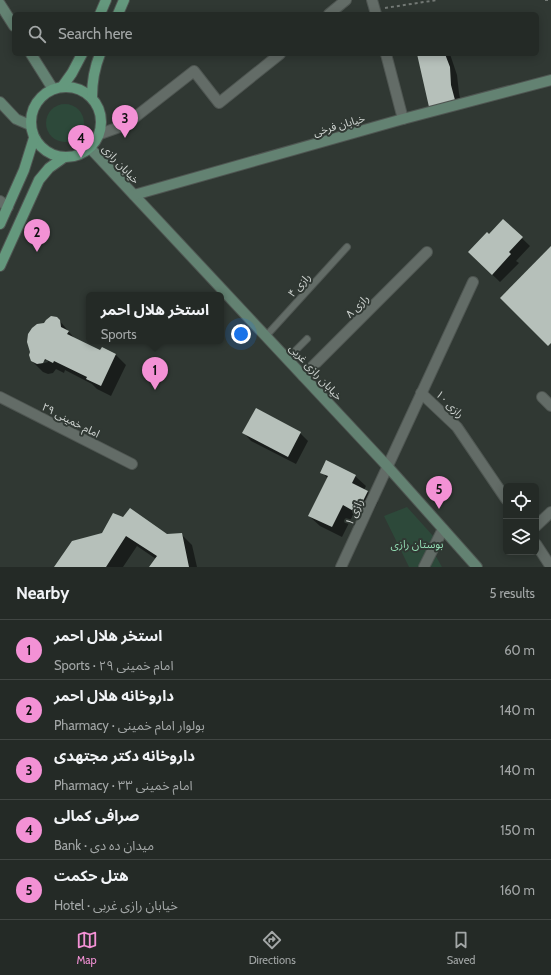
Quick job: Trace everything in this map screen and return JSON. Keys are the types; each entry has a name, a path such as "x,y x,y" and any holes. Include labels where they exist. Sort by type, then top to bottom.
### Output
{"main road":[{"path":"101,12 106,0"},
{"path":"119,12 124,0"},
{"path":"0,4 12,23"},
{"path":"33,56 57,88 78,89 92,98 99,108 102,121 100,134 96,142 78,156 63,158 54,156 39,146 34,138 30,125 32,110 40,98 57,88 72,73 81,56"},
{"path":"92,98 92,79 99,56"},
{"name":"خیابان فرخی","path":"134,195 403,119 551,80"},
{"path":"0,102 16,119 30,125"},
{"path":"0,224 4,204 24,170 34,138"},
{"name":"خیابان رازی","path":"90,148 134,195"},
{"path":"0,266 39,180 49,168 63,158"},
{"name":"خیابان رازی غربی","path":"134,195 388,467 477,567"}],"street":[{"path":"331,12 346,0"},
{"path":"100,134 125,125 194,71 219,103 278,56"},
{"path":"387,56 403,119"},
{"name":"رازی ۸","path":"303,376 427,252"},
{"path":"421,393 473,282"},
{"name":"رازی ۱۰","path":"388,467 421,393 457,427 503,495"},
{"name":"امام خمینی ۲۹","path":"0,397 132,464"},
{"path":"542,397 551,406"},
{"name":"رازی ۱","path":"342,567 388,467"},
{"path":"539,523 551,512"},
{"path":"424,567 443,529"},
{"path":"539,549 551,567"}],"lane":[{"name":"رازی ۴","path":"266,336 347,247"},
{"path":"287,359 307,339"}],"path":[{"path":"374,8 437,0"},
{"path":"545,0 551,0"}],"green space":[{"path":"61,104 69,104 79,109 83,116 83,130 79,137 69,142 61,142 51,137 49,134 46,127 46,119 51,109 54,107"},
{"name":"بوستان رازی","path":"407,507 443,547 433,551 442,567 409,567 384,516"}],"building":[{"path":"417,56 446,56 450,67 451,85 455,100 429,107"},
{"path":"503,219 523,237 509,252 511,254 492,275 468,252 487,232 489,234"},
{"path":"551,246 551,343 548,346 500,298"},
{"path":"51,316 57,317 60,320 61,327 69,331 67,334 100,350 102,347 116,354 101,386 86,379 87,377 54,361 53,363 45,359 43,363 37,364 31,361 27,342 28,334 37,324 44,323"},
{"path":"256,408 301,432 288,457 242,433"},
{"path":"326,460 356,475 352,483 368,491 357,513 343,505 332,527 308,516 328,476 320,473"},
{"path":"130,508 167,534 182,533 189,567 149,567 157,556 126,536 106,567 54,567 72,541 102,533 113,513 123,517"}],"place":[{"name":"داروخانه دکتر مجتهدی","path":"125,138"},
{"name":"صرافی کمالی","path":"81,158"},
{"name":"داروخانه هلال احمر","path":"37,252"},
{"name":"استخر هلال احمر","path":"155,390"},
{"name":"هتل حکمت","path":"439,509"}]}
